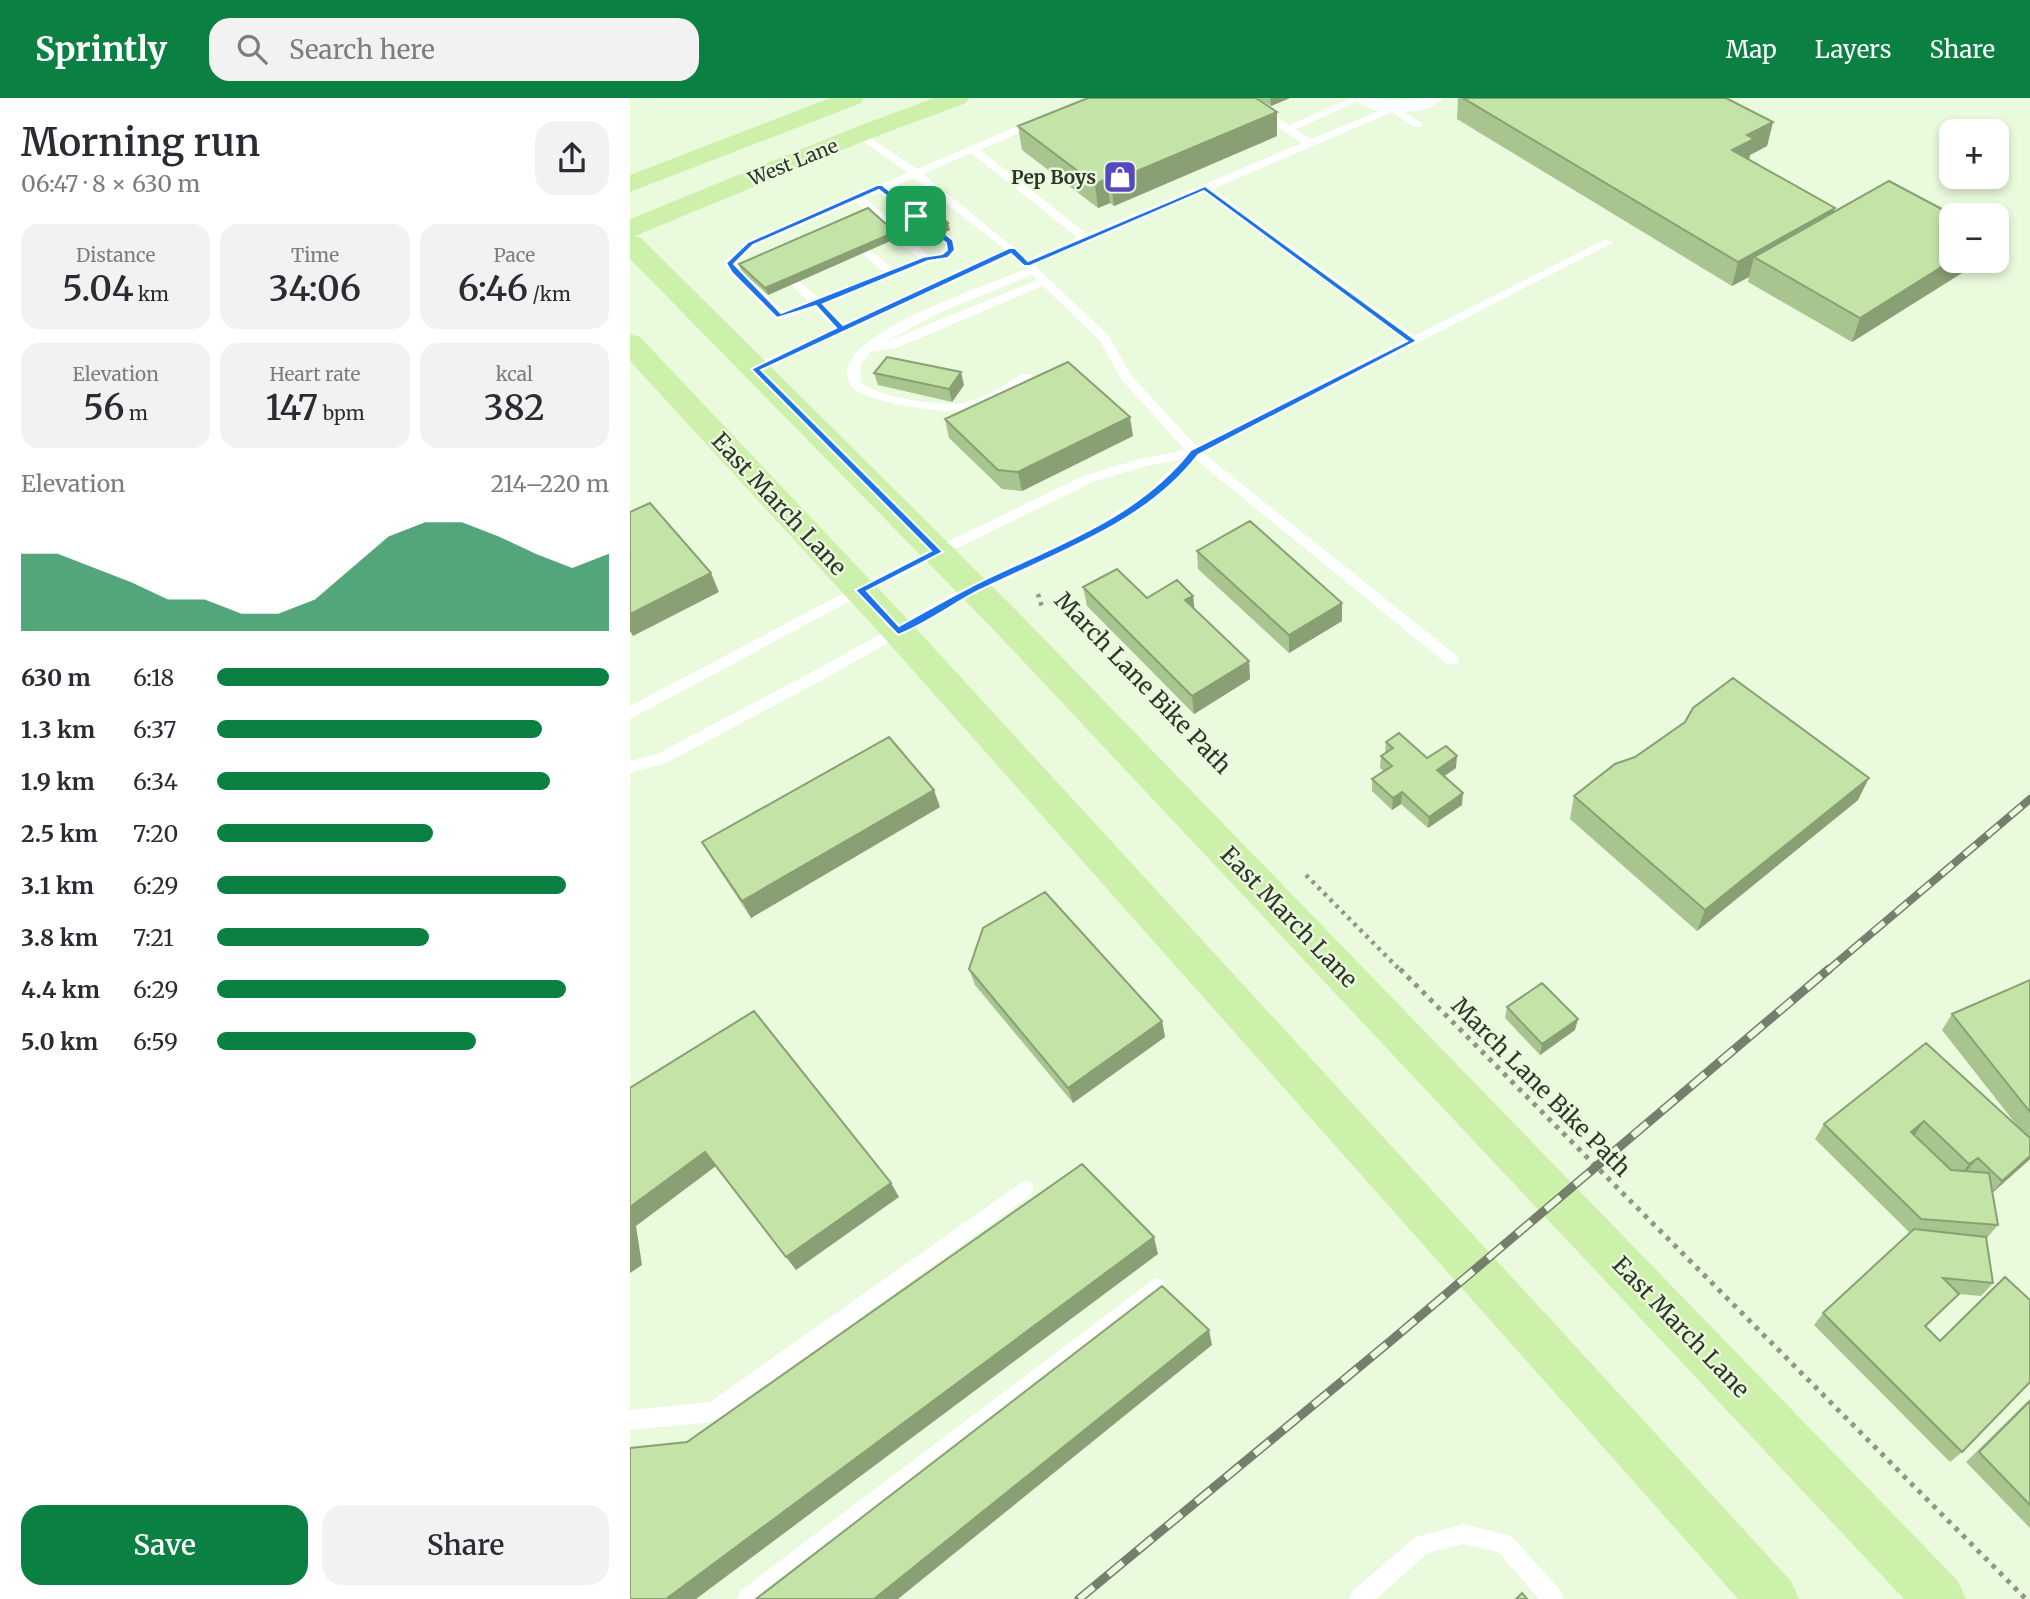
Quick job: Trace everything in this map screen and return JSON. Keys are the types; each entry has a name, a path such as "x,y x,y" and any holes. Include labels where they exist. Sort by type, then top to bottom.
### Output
{"main road":[{"name":"West Lane","path":"630,184 852,98"},
{"name":"West Lane","path":"630,229 860,134 957,98"},
{"name":"East March Lane","path":"630,243 975,589 1940,1599"},
{"name":"East March Lane","path":"630,344 898,631 1773,1599"}],"street":[{"path":"1362,98 1393,108 1433,98"}],"lane":[{"path":"1239,98 1310,143"},
{"path":"1288,129 1362,98"},
{"path":"1027,377 970,406 938,408 860,388 854,380 853,372 857,360 878,339 1086,239 1393,108 1418,125"},
{"path":"879,187 950,242 951,250 945,256 926,259 780,316 734,272 730,263 755,247 825,217 879,187 1045,118"},
{"path":"860,134 914,172 1012,250 1045,281 1105,339 1125,376 1194,452 1452,660"},
{"path":"971,148 1086,239"},
{"path":"1205,188 1413,341"},
{"path":"857,197 926,259"},
{"path":"630,713 860,590 1088,479 1140,463 1194,452 1608,242"},
{"path":"756,369 1012,250"},
{"path":"866,251 892,273"},
{"path":"867,349 892,345 1045,281"},
{"path":"795,283 842,329"},
{"path":"630,767 661,759 975,589 1038,561 1117,519 1161,489 1181,470 1194,452"},
{"path":"630,1420 713,1412 1025,1189"},
{"path":"748,1599 1155,1287"},
{"path":"1360,1599 1423,1544 1463,1534 1504,1543 1553,1599"}],"path":[{"name":"March Lane Bike Path","path":"1038,594 1042,608 1052,617"},
{"name":"March Lane Bike Path","path":"1299,868 2026,1599"}],"building":[{"name":"Pep Boys","path":"1088,98 1256,98 1277,112 1111,182 1107,179 1095,184 1018,126"},
{"path":"1463,98 1726,98 1773,122 1747,135 1754,139 1732,150 1835,208 1738,262"},
{"path":"1889,181 1939,208 1939,269 1860,318 1754,257"},
{"path":"926,204 948,223 927,232 905,213"},
{"path":"868,208 895,232 765,288 739,264"},
{"path":"887,357 961,372 949,389 874,373"},
{"path":"1068,362 1130,417 1018,472 998,470 945,419"},
{"path":"650,503 711,573 630,614 630,512"},
{"path":"1250,521 1342,603 1289,635 1197,551"},
{"path":"1117,569 1147,598 1177,580 1193,596 1185,600 1249,661 1192,696 1083,587"},
{"path":"1733,678 1869,778 1705,910 1574,796 1615,764 1635,757 1685,722 1693,708"},
{"path":"1399,733 1427,758 1446,746 1457,756 1437,770 1463,793 1429,817 1402,792 1393,798 1372,779 1392,766 1381,756 1393,748 1386,742"},
{"path":"889,737 934,790 742,901 702,842"},
{"path":"1045,892 1162,1021 1068,1088 969,969 983,928"},
{"path":"2030,980 2030,1112 1952,1014"},
{"path":"1542,983 1578,1019 1542,1044 1507,1007"},
{"path":"754,1011 891,1183 786,1257 705,1152 630,1207 630,1088"},
{"path":"1926,1043 2030,1138 2030,1156 2002,1181 1978,1158 1969,1164 1924,1121 1911,1132 1951,1170 1989,1173 1998,1225 1921,1219 1824,1124"},
{"path":"1082,1164 1154,1237 666,1599 630,1599 630,1448 687,1442"},
{"path":"1914,1229 1986,1237 1993,1283 1943,1278 1959,1294 1925,1326 1940,1341 2005,1277 2030,1300 2030,1382 1962,1452 1823,1313"},
{"path":"1162,1286 1209,1330 874,1599 756,1599"},
{"path":"2030,1401 2030,1505 1979,1452"},
{"path":"1522,1593 1527,1599 1516,1599"}],"railway":[{"path":"1827,971 2030,799"},
{"path":"1079,1599 1393,1339 1829,969"}],"place":[{"name":"Pep Boys","path":"1120,177"}],"route":[{"path":"916,216 879,187 751,243 730,263 734,272 780,316 817,303 842,329 1012,250 1027,264 1205,188 1413,341 1194,452 1181,470 1161,489 1117,519 1038,561 975,589 898,631 860,590 938,552 756,369 842,329 817,303 926,259 945,256 951,250 950,242 916,216"}]}
